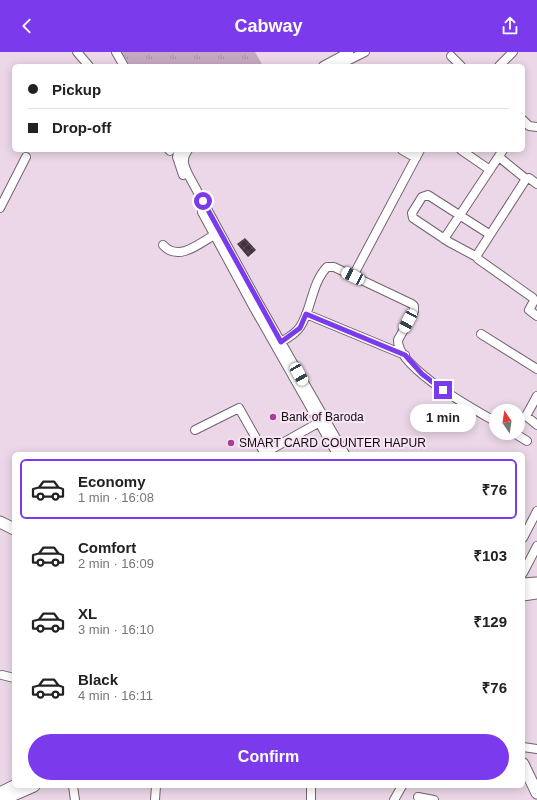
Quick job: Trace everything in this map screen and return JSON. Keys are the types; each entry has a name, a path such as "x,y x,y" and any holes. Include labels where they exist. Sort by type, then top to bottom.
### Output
{"main road":[{"path":"1,526 12,529"},
{"path":"525,584 537,583"},
{"path":"525,595 537,593"},
{"path":"525,768 537,793"},
{"path":"525,782 534,800"},
{"path":"0,792 12,787"},
{"path":"2,800 29,788"}],"street":[{"path":"77,52 87,64"},
{"path":"116,52 123,64"},
{"path":"328,64 349,52"},
{"path":"341,64 365,52"},
{"path":"501,64 510,53"},
{"path":"451,56 459,64"},
{"path":"525,122 529,126 537,127"},
{"path":"187,152 184,156 184,166 344,452"},
{"path":"406,152 416,158"},
{"path":"353,276 419,152"},
{"path":"463,152 490,170"},
{"path":"444,239 459,214 501,153 526,179 529,178 537,184"},
{"path":"178,154 178,165 214,235 318,423 336,452"},
{"path":"0,208 26,157"},
{"path":"477,257 489,234 526,179"},
{"path":"489,234 459,214 426,195 422,196 412,213 413,218 444,239 477,257 533,298 534,301 529,310 537,316"},
{"path":"163,245 173,252 180,253 214,235"},
{"path":"281,342 300,328 315,287 326,267 334,267 414,306 414,312 398,342 405,355 416,369 430,382 489,418"},
{"path":"306,314 405,355"},
{"path":"481,334 537,369"},
{"path":"537,396 526,416 537,424"},
{"path":"195,430 239,408 263,452"},
{"path":"267,452 318,423"},
{"path":"525,534 537,511"},
{"path":"525,569 537,546"},
{"path":"2,675 12,678"},
{"path":"525,747 537,749"},
{"path":"73,788 75,800"},
{"path":"155,800 156,788"},
{"path":"311,788 311,800"},
{"path":"394,800 401,788"},
{"path":"418,797 434,800"}],"green space":[{"path":"122,52 255,52 262,64 129,64"}],"building":[{"path":"245,238 256,250 248,257 237,244"}],"place":[{"name":"Bank of Baroda","path":"273,417"},
{"name":"SMART CARD COUNTER HAPUR","path":"231,443"}],"route":[{"path":"203,201 223,240 281,342 300,328 306,314 358,334 405,355 416,369 430,382 443,390"}]}
